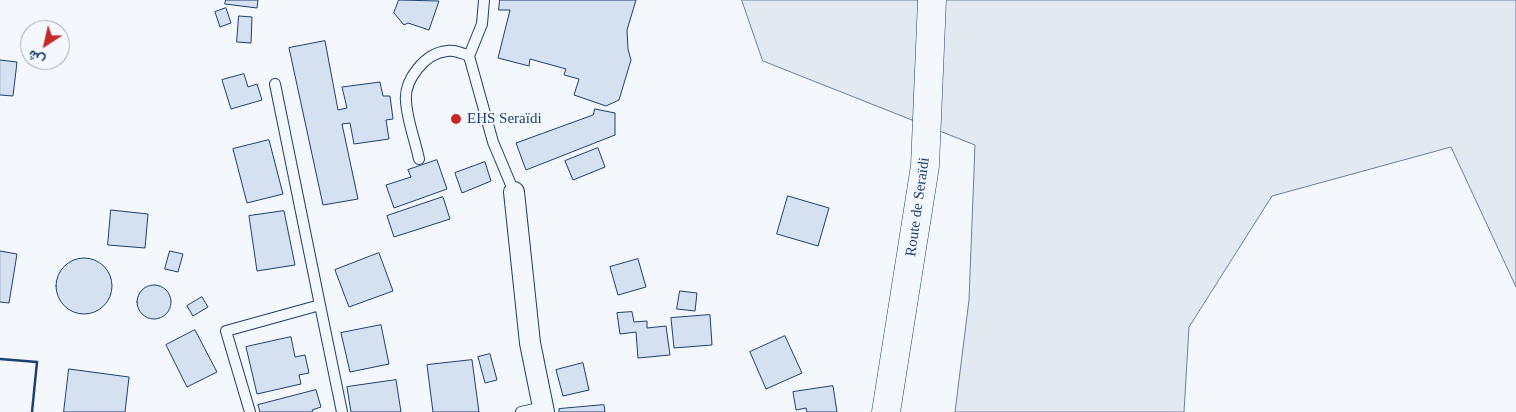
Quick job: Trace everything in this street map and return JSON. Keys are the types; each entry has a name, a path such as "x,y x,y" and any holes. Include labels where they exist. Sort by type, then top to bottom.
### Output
{"main road":[{"name":"Route de Seraïdi","path":"886,412 925,166 932,0"}],"street":[{"path":"514,192 530,343 544,409"}],"lane":[{"path":"484,0 482,24 469,56 493,142 514,192"},
{"path":"419,159 405,100 408,84 418,68 430,57 445,51 456,51 469,56"},
{"path":"275,84 342,412"},
{"path":"250,412 226,331 320,305"},
{"path":"522,412 544,409"}],"shaded area":[{"path":"742,0 1516,0 1516,287 1451,147 1272,196 1189,327 1184,412 955,412 969,300 975,145 763,61"}],"building":[{"path":"226,0 258,0 257,8 225,4"},
{"path":"399,0 439,1 429,30 408,23 404,25 394,13"},
{"path":"500,0 636,0 627,30 628,49 631,60 619,100 606,106 574,95 579,79 564,75 566,69 530,59 529,66 498,58 510,10 499,10"},
{"path":"226,8 231,23 220,27 215,12"},
{"path":"239,16 252,17 251,43 237,42"},
{"path":"325,41 338,110 347,108 342,87 380,82 383,96 390,96 393,119 386,120 389,139 354,144 350,123 342,124 358,199 323,205 289,48"},
{"path":"0,60 17,62 13,96 0,95"},
{"path":"244,74 248,87 257,84 262,100 231,109 222,80"},
{"path":"595,109 615,113 615,135 526,170 516,143 593,115"},
{"path":"269,140 283,194 247,203 233,149"},
{"path":"598,148 605,167 573,180 565,161"},
{"path":"437,160 447,189 394,208 386,185 411,177 408,170"},
{"path":"485,162 491,181 462,193 455,173"},
{"path":"788,196 829,208 818,246 777,234"},
{"path":"443,197 450,219 394,237 387,216"},
{"path":"111,210 148,214 145,248 108,245"},
{"path":"284,211 295,265 257,271 249,216"},
{"path":"0,251 17,254 9,303 0,302"},
{"path":"170,251 183,254 178,272 165,269"},
{"path":"379,253 393,291 349,307 335,270"},
{"path":"78,258 90,258 100,262 108,270 112,286 108,302 100,310 90,314 78,314 68,310 60,302 56,292 56,280 60,270 68,262"},
{"path":"638,259 646,287 618,295 610,267"},
{"path":"154,285 161,286 166,290 170,295 170,309 166,314 161,318 154,319 147,318 142,314 138,309 137,302 138,295 142,290 147,286"},
{"path":"680,291 697,293 695,311 677,309"},
{"path":"202,297 208,307 193,316 187,306"},
{"path":"632,312 634,322 647,321 647,328 666,326 670,355 638,358 636,332 620,334 617,313"},
{"path":"710,315 712,345 674,348 671,318"},
{"path":"381,325 389,364 350,372 341,333"},
{"path":"195,330 217,372 187,387 166,345"},
{"path":"785,336 802,373 766,389 750,352"},
{"path":"291,337 295,357 305,355 309,373 299,375 301,384 257,394 246,347"},
{"path":"490,354 497,380 485,383 478,357"},
{"path":"472,360 479,412 433,412 427,365"},
{"path":"583,363 589,390 563,396 556,370"},
{"path":"69,369 129,377 125,412 64,412"},
{"path":"396,380 401,412 351,412 347,387"},
{"path":"833,386 837,412 807,412 806,408 796,410 793,392"},
{"path":"316,390 321,407 312,410 313,412 260,412 258,405"},
{"path":"604,405 605,412 559,412 559,409"}],"wall":[{"path":"0,359 37,362 32,412"}],"place":[{"name":"EHS Seraïdi","path":"456,119"}]}
